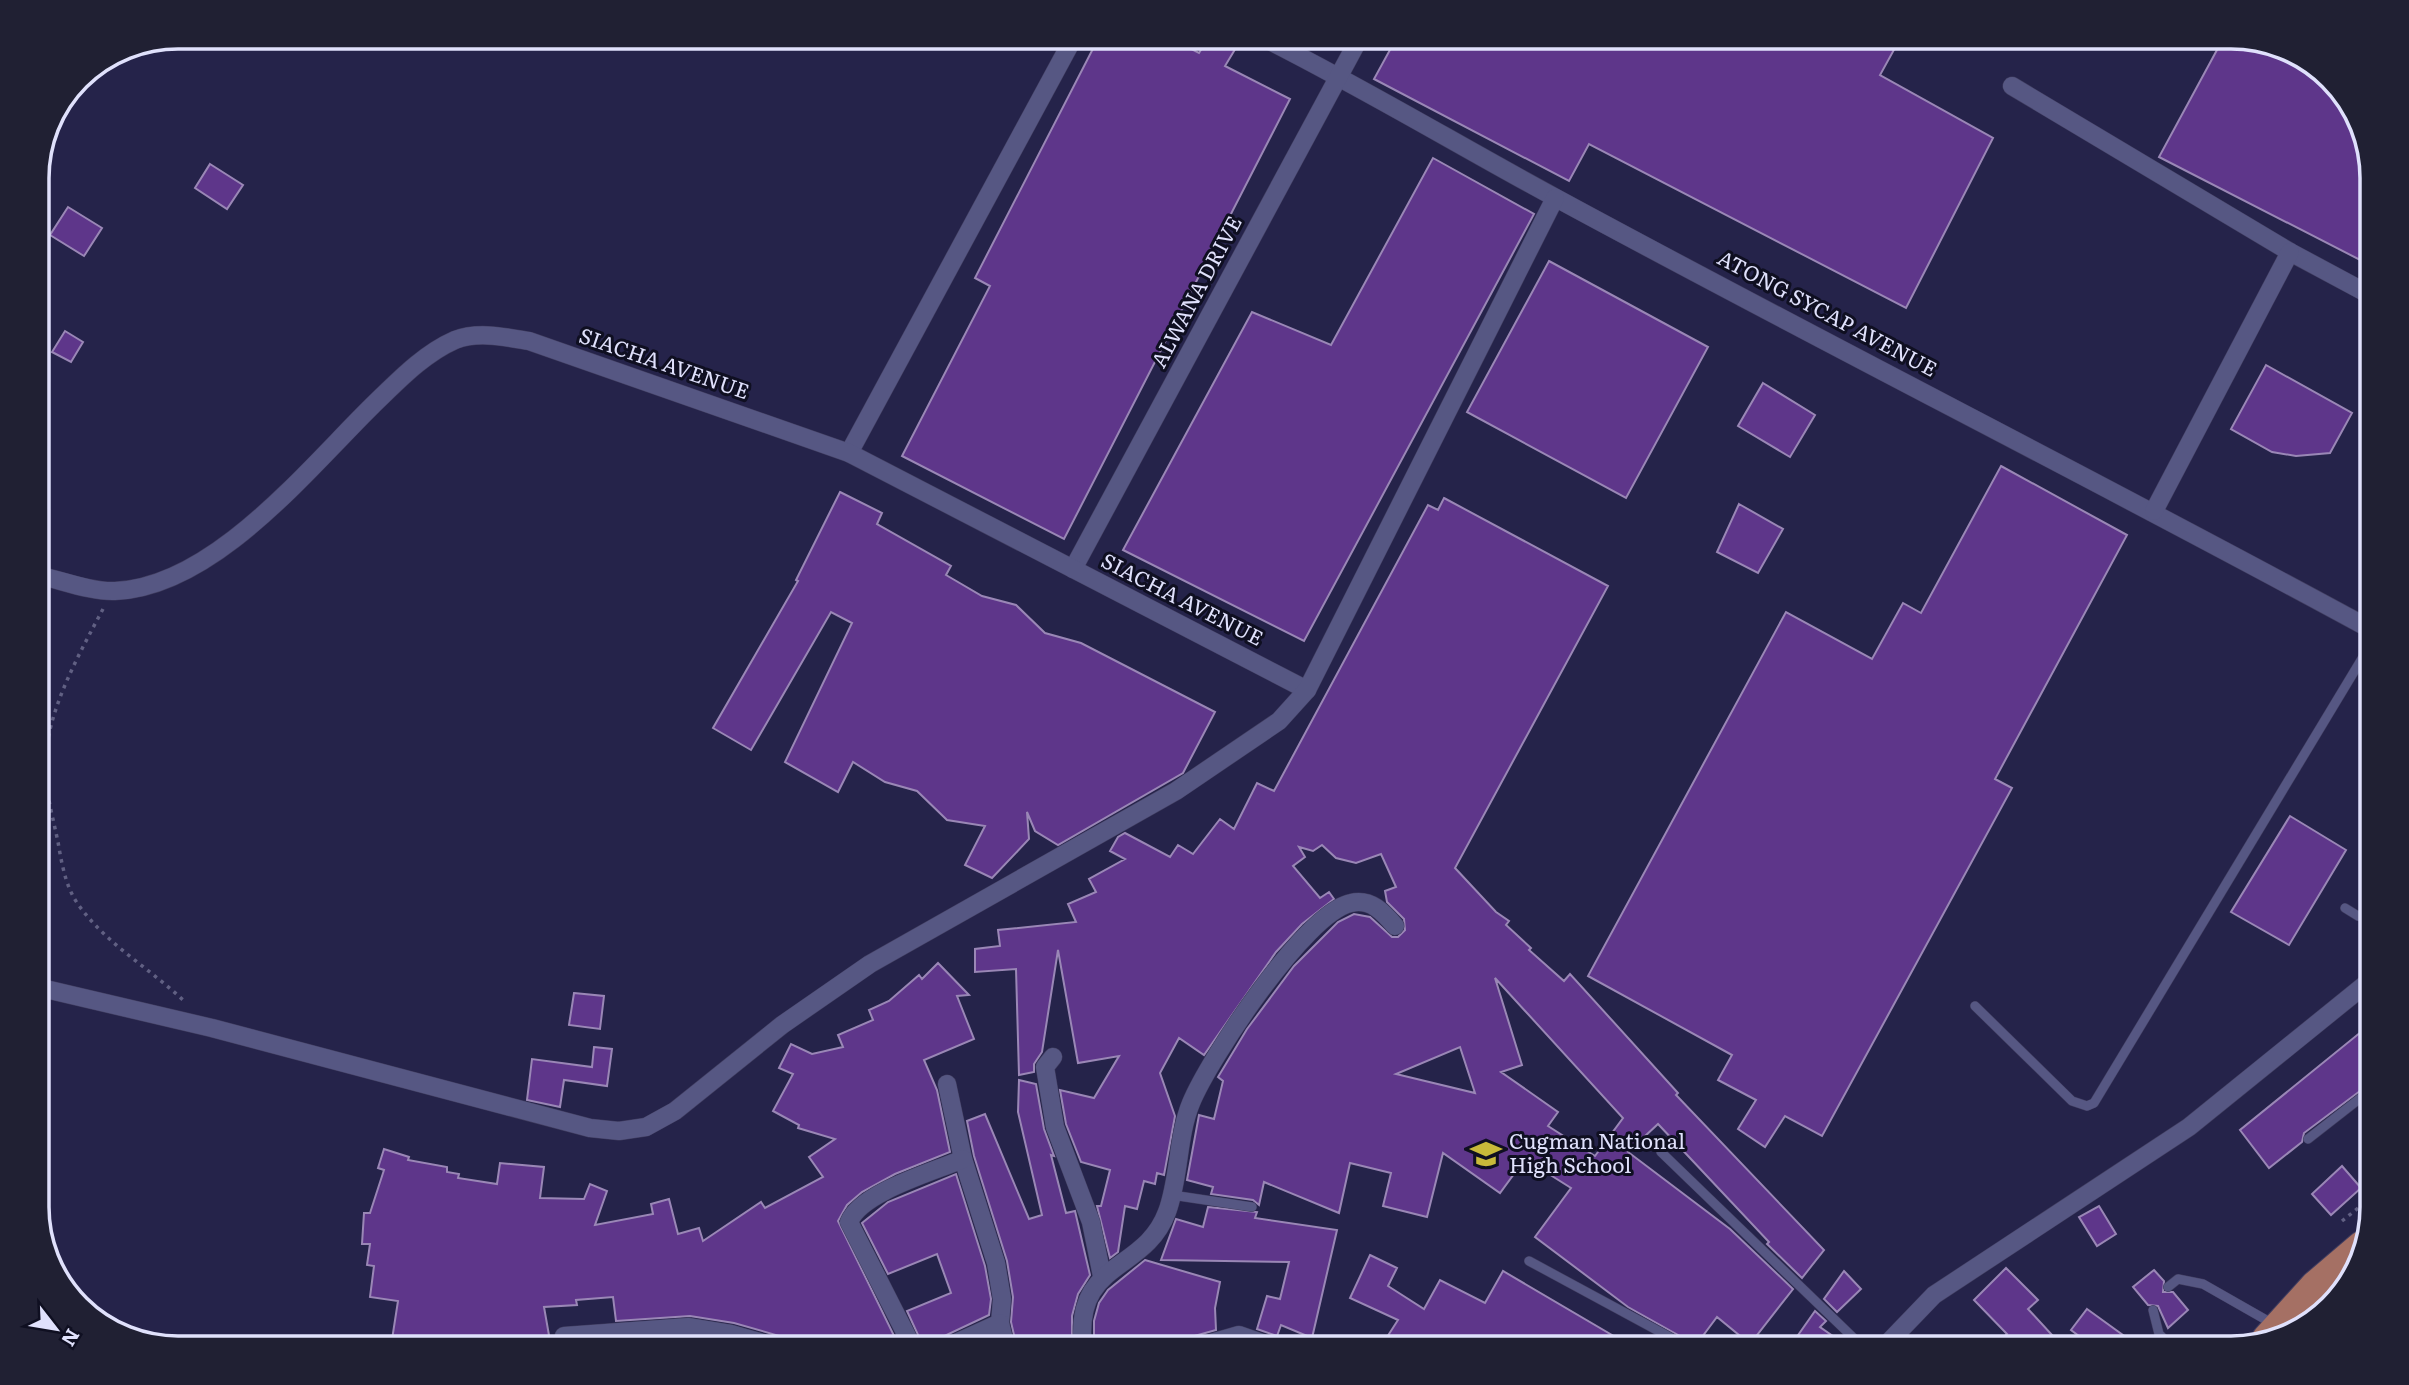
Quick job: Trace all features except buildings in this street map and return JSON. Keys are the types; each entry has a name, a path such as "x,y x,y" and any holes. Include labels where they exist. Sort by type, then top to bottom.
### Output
{"highway":[{"path":"2277,1327 2315,1286 2351,1255"}],"street":[{"path":"849,453 1068,49"},
{"name":"ATONG SYCAP AVENUE","path":"1286,49 1340,76 1555,198 2154,511 2360,623"},
{"name":"ALWANA DRIVE","path":"1073,569 1354,49"},
{"path":"2012,86 2290,252 2360,290"},
{"path":"49,990 212,1028 590,1128 619,1131 646,1127 675,1111 782,1025 870,964 1176,791 1279,721 1307,690 1555,198"},
{"path":"2154,511 2290,252"},
{"name":"SIACHA AVENUE","path":"49,578 112,592 141,588 190,569 236,539 398,381 431,355 467,337 483,335 529,341 849,453 1307,690"},
{"path":"1083,1336 1084,1313 1102,1276 1142,1249 1153,1237 1167,1213 1189,1107 1197,1088 1271,977 1314,928 1338,907 1352,902 1371,905 1395,926"},
{"path":"1895,1336 1934,1295 2189,1127 2360,989"},
{"path":"1053,1057 1045,1067 1049,1101 1091,1222 1102,1276"},
{"path":"947,1084 963,1159 996,1263 1002,1299 1000,1323 1003,1336"},
{"path":"907,1336 849,1222 852,1213 874,1196 963,1159"},
{"path":"971,1336 1000,1323"},
{"path":"564,1336 688,1327 738,1336"}],"lane":[{"path":"1975,1006 2072,1101 2087,1106 2094,1103 2360,662"},
{"path":"2345,908 2360,916"},
{"path":"2308,1139 2360,1098"},
{"path":"1661,1152 1852,1336"},
{"path":"1172,1195 1252,1207"},
{"path":"1529,1261 1668,1336"},
{"path":"2168,1287 2178,1279 2203,1284 2269,1331"},
{"path":"2153,1310 2161,1336"}],"path":[{"path":"49,736 79,655 112,592"},
{"path":"49,790 65,878 78,905 103,935 212,1028"},
{"path":"2342,1221 2360,1207"}],"place":[{"name":"Cugman National High School","path":"1486,1154"}]}
